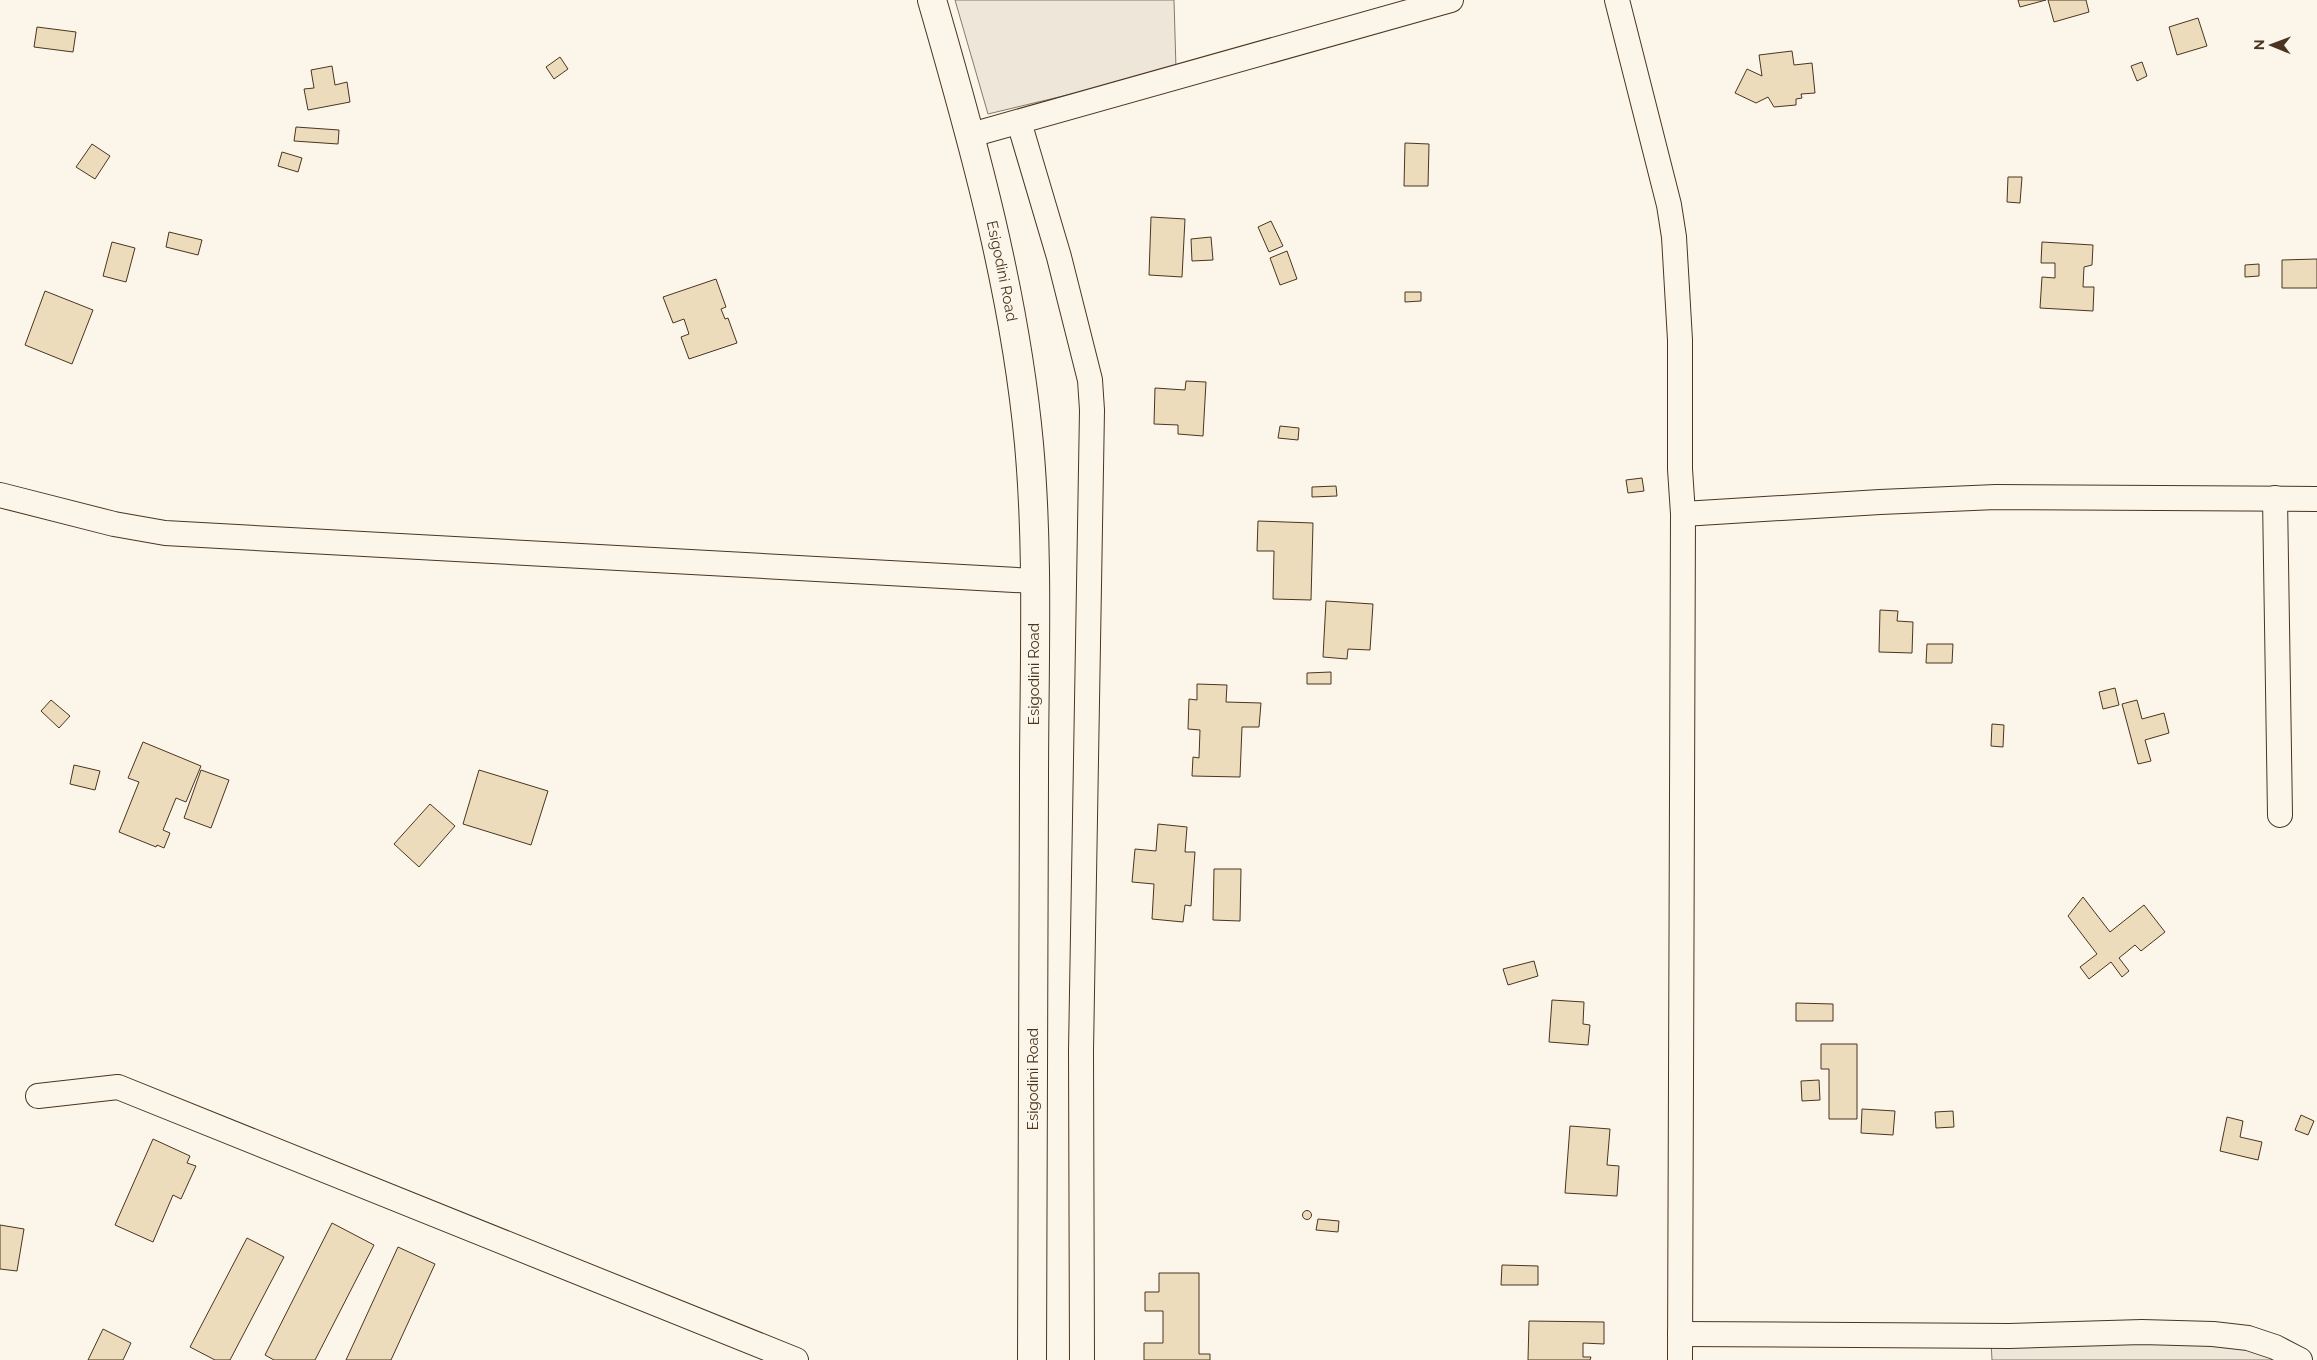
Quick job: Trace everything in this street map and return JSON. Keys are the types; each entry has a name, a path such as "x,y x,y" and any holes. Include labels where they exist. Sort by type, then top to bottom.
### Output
{"main road":[{"name":"Esigodini Road","path":"932,0 971,135 1000,266 1021,382 1029,445 1034,581 1032,1360"}],"street":[{"path":"971,135 1451,0"},
{"path":"1617,0 1669,205 1674,237 1679,331 1682,514 1680,1360"},
{"path":"1019,122 1059,257 1090,380 1092,410 1081,1052 1082,1360"},
{"path":"0,495 114,524 165,533 1034,581"},
{"path":"1682,514 1996,497 2317,499"},
{"path":"2275,498 2280,815"},
{"path":"38,1096 118,1087 796,1360"},
{"path":"1680,1334 2009,1336 2142,1332 2213,1334 2248,1338 2275,1347 2300,1360"}],"shaded area":[{"path":"955,0 1174,0 1176,69 988,114"},
{"path":"2212,1339 2288,1360 1992,1360 1991,1342"}],"building":[{"path":"2018,0 2046,0 2020,7"},
{"path":"2048,0 2086,0 2089,12 2054,22"},
{"path":"2198,18 2207,46 2177,55 2169,27"},
{"path":"37,27 76,32 73,52 34,47"},
{"path":"1792,51 1794,65 1812,63 1815,93 1801,94 1802,98 1796,99 1796,105 1774,107 1768,97 1756,103 1735,93 1747,69 1762,76 1759,55"},
{"path":"560,57 568,69 554,79 546,67"},
{"path":"2142,62 2147,76 2137,81 2131,66"},
{"path":"332,66 335,85 347,82 350,102 308,110 304,89 314,88 311,70"},
{"path":"296,127 339,130 338,144 294,141"},
{"path":"1405,143 1429,144 1428,186 1404,186"},
{"path":"92,144 110,156 95,179 76,167"},
{"path":"282,152 302,158 298,172 278,166"},
{"path":"2008,177 2022,177 2020,203 2007,202"},
{"path":"1151,217 1185,219 1182,277 1149,275"},
{"path":"1271,221 1283,246 1269,252 1258,227"},
{"path":"169,232 202,240 198,255 166,247"},
{"path":"1211,237 1213,260 1192,261 1191,239"},
{"path":"112,242 135,248 126,282 103,276"},
{"path":"2042,242 2093,245 2092,265 2084,267 2083,287 2094,287 2093,311 2040,308 2042,277 2055,278 2055,263 2041,263"},
{"path":"1287,251 1297,279 1280,285 1270,258"},
{"path":"2317,259 2317,288 2282,288 2282,260"},
{"path":"2259,264 2259,276 2245,277 2245,265"},
{"path":"716,279 726,307 721,309 725,319 728,318 737,343 689,359 681,337 689,334 684,319 673,323 663,297"},
{"path":"45,291 93,310 72,364 25,345"},
{"path":"1405,292 1421,292 1421,301 1405,302"},
{"path":"1186,381 1206,382 1203,436 1178,434 1178,425 1154,424 1155,388 1185,390"},
{"path":"1280,426 1299,428 1298,440 1278,438"},
{"path":"1642,478 1644,491 1628,493 1626,480"},
{"path":"1336,486 1337,496 1312,497 1312,487"},
{"path":"1258,521 1313,523 1311,600 1273,599 1274,551 1257,551"},
{"path":"1326,601 1373,604 1370,650 1348,649 1347,659 1323,657"},
{"path":"1880,610 1898,611 1897,621 1913,622 1912,653 1879,652"},
{"path":"1927,644 1953,644 1952,663 1926,663"},
{"path":"1331,672 1331,684 1307,684 1307,673"},
{"path":"1197,684 1227,685 1226,702 1261,703 1259,727 1242,727 1240,777 1192,776 1193,757 1199,758 1200,730 1188,729 1189,699 1197,700"},
{"path":"2115,688 2119,705 2103,709 2099,692"},
{"path":"51,700 70,716 59,728 41,711"},
{"path":"2137,700 2142,719 2164,713 2169,733 2145,740 2151,761 2138,764 2122,704"},
{"path":"1992,724 2004,725 2003,747 1991,746"},
{"path":"143,742 201,766 186,802 176,798 163,830 170,833 164,848 157,845 156,847 119,832 139,782 128,778"},
{"path":"74,765 100,771 95,790 70,784"},
{"path":"201,770 229,780 211,828 184,818"},
{"path":"479,770 548,791 531,845 463,824"},
{"path":"430,804 455,826 419,867 394,844"},
{"path":"1158,824 1187,827 1185,852 1195,852 1191,906 1185,905 1183,922 1152,919 1154,884 1132,882 1135,849 1156,851"},
{"path":"1214,869 1241,869 1240,921 1213,920"},
{"path":"2083,897 2110,932 2144,905 2165,932 2141,951 2135,945 2119,958 2129,971 2122,977 2111,962 2089,979 2080,967 2097,954 2068,916"},
{"path":"1534,961 1538,976 1508,985 1503,969"},
{"path":"1552,1000 1584,1002 1583,1024 1590,1025 1588,1045 1549,1042"},
{"path":"1796,1003 1833,1004 1833,1021 1796,1021"},
{"path":"1821,1044 1857,1044 1857,1119 1829,1119 1829,1069 1821,1069"},
{"path":"1819,1080 1820,1100 1802,1101 1801,1081"},
{"path":"1862,1109 1895,1111 1893,1135 1861,1133"},
{"path":"1953,1111 1954,1127 1936,1128 1935,1112"},
{"path":"2301,1115 2314,1121 2308,1135 2295,1130"},
{"path":"2227,1117 2243,1121 2240,1137 2262,1142 2258,1160 2220,1151"},
{"path":"1570,1126 1610,1129 1607,1165 1619,1166 1617,1196 1565,1193"},
{"path":"153,1139 190,1156 187,1163 196,1166 181,1199 173,1195 153,1242 115,1225"},
{"path":"1307,1210 1312,1215 1307,1220 1302,1215"},
{"path":"1318,1219 1339,1221 1338,1232 1316,1230"},
{"path":"332,1223 374,1245 315,1360 274,1360 265,1355"},
{"path":"0,1225 24,1229 17,1271 0,1269"},
{"path":"247,1238 284,1257 230,1360 215,1360 190,1347"},
{"path":"398,1247 435,1264 391,1360 346,1360"},
{"path":"1502,1265 1538,1266 1538,1285 1501,1285"},
{"path":"1159,1273 1199,1273 1199,1354 1210,1354 1210,1360 1144,1360 1144,1343 1163,1343 1163,1311 1145,1311 1145,1292 1159,1292"},
{"path":"1529,1321 1604,1322 1604,1344 1583,1343 1583,1357 1591,1357 1590,1360 1528,1360"},
{"path":"103,1329 131,1343 123,1360 88,1360"}]}
